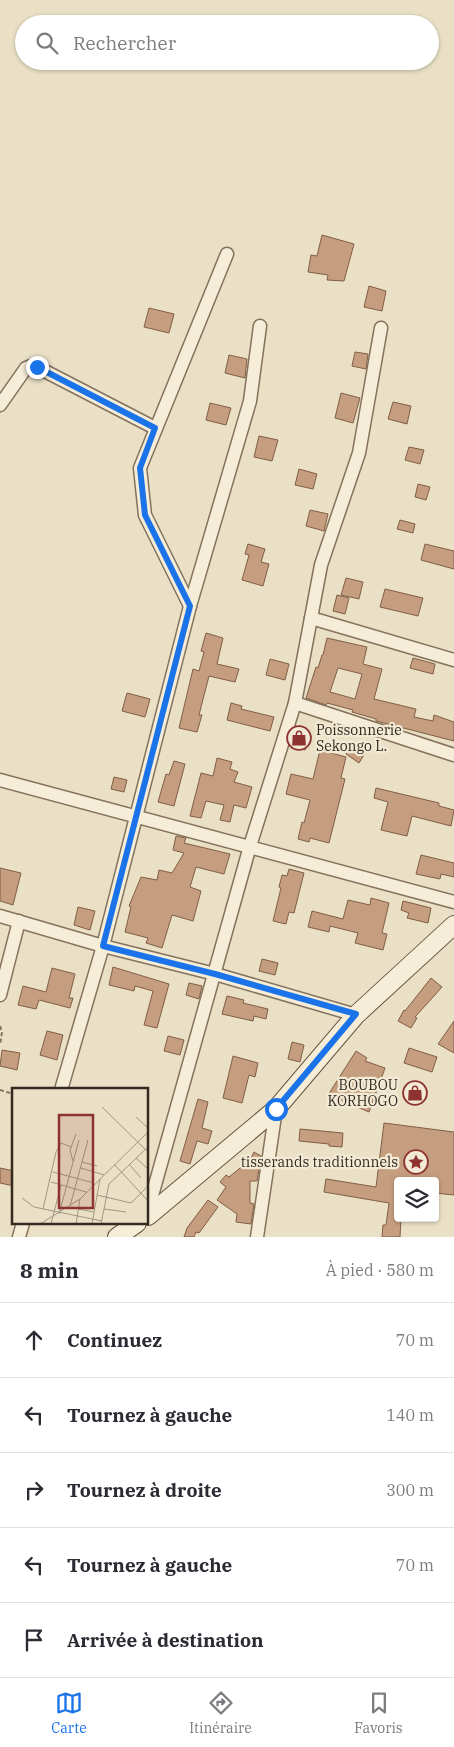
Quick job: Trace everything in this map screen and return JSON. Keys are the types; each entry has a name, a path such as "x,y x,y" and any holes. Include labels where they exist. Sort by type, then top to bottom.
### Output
{"street":[{"path":"190,606 145,515 140,468 227,254"},
{"path":"62,1088 103,946 190,606 250,401 260,326"},
{"path":"149,1206 250,846 295,703 320,565 359,453 381,328"},
{"path":"0,405 26,368 31,366 37,367 155,428"},
{"path":"311,618 454,660"},
{"path":"295,703 454,755"},
{"path":"0,780 454,902"},
{"path":"0,916 103,946 215,974 356,1014"},
{"path":"0,995 19,921"},
{"path":"149,1215 276,1109 356,1014 454,925"},
{"path":"257,1237 276,1109"},
{"path":"19,1237 23,1224"},
{"path":"117,1237 136,1224"}],"path":[{"path":"0,1026 2,1032 0,1045"},
{"path":"0,1090 12,1094"}],"building":[{"path":"322,235 354,244 344,281 327,280 328,275 308,272 311,255 317,256"},
{"path":"369,286 386,291 382,311 364,307"},
{"path":"149,308 174,314 169,333 144,327"},
{"path":"355,352 368,354 366,369 352,366"},
{"path":"229,355 247,359 245,378 225,373"},
{"path":"341,393 360,398 353,423 335,418"},
{"path":"393,402 411,406 407,424 388,419"},
{"path":"210,403 231,408 226,425 206,420"},
{"path":"259,436 278,440 272,461 254,457"},
{"path":"409,447 424,450 420,464 405,460"},
{"path":"299,469 317,474 313,489 295,485"},
{"path":"418,484 430,487 426,500 415,497"},
{"path":"310,510 328,514 324,531 306,526"},
{"path":"400,520 415,524 413,533 397,529"},
{"path":"248,544 265,549 261,562 269,564 263,586 242,580 249,555 245,554"},
{"path":"425,544 454,551 454,569 421,560"},
{"path":"346,578 363,582 359,599 341,595"},
{"path":"385,589 423,598 418,616 380,607"},
{"path":"337,595 349,598 345,614 333,611"},
{"path":"206,633 223,638 217,664 239,669 235,682 209,676 199,715 202,715 197,732 179,728 193,669 199,671 204,652 201,651"},
{"path":"327,638 367,647 363,664 382,669 374,699 416,709 414,717 433,721 434,715 454,722 454,741 376,721 376,719 352,712 353,710 327,703 326,705 306,698 316,667 318,668","holes":["338,668 362,674 355,699 330,692"]},
{"path":"413,658 435,664 433,674 410,668"},
{"path":"270,659 289,664 285,680 266,675"},
{"path":"127,693 150,699 145,717 122,711"},
{"path":"231,703 242,706 241,709 274,717 270,731 227,720"},
{"path":"296,731 309,734 305,750 292,747"},
{"path":"353,745 365,753 359,763 346,754"},
{"path":"320,750 346,757 341,778 345,779 329,843 310,838 309,842 298,839 310,800 286,794 291,774 313,779"},
{"path":"217,758 232,762 230,769 238,772 234,782 252,787 246,808 234,805 230,822 220,820 224,805 206,801 201,818 190,816 201,773 213,776"},
{"path":"174,761 185,764 174,806 158,802 166,774 169,775"},
{"path":"114,777 127,780 124,792 111,789"},
{"path":"376,788 439,803 439,806 454,810 451,826 412,816 407,836 381,830 388,802 374,798"},
{"path":"176,836 186,838 184,843 230,854 224,874 196,867 190,887 201,891 193,921 172,915 162,948 146,943 148,938 125,932 131,907 129,906 141,877 157,880 159,870 172,873 184,853 173,850"},
{"path":"421,855 454,863 454,877 441,874 440,879 416,874"},
{"path":"0,868 21,873 13,905 0,901"},
{"path":"289,869 304,873 294,913 289,912 286,924 273,921 281,888 279,887 282,875 287,876"},
{"path":"371,898 389,903 382,933 387,934 383,950 355,943 358,933 330,926 329,932 308,927 312,911 343,919 348,900 370,905"},
{"path":"403,901 431,908 428,923 407,918 409,913 401,910"},
{"path":"78,907 95,911 90,930 74,925"},
{"path":"262,959 278,963 275,975 259,971"},
{"path":"113,967 169,984 157,1028 144,1025 153,991 135,986 134,991 109,985"},
{"path":"52,968 75,974 69,998 73,998 70,1008 39,1000 36,1009 18,1005 23,986 46,992"},
{"path":"431,978 442,987 415,1017 417,1018 411,1028 398,1021 404,1010"},
{"path":"189,983 202,986 199,999 186,995"},
{"path":"227,996 244,1000 243,1003 268,1009 266,1019 254,1016 253,1021 222,1014"},
{"path":"454,1021 454,1053 438,1044"},
{"path":"47,1031 63,1035 57,1060 40,1055"},
{"path":"168,1036 184,1040 180,1055 164,1051"},
{"path":"292,1042 304,1045 300,1062 288,1059"},
{"path":"409,1048 437,1057 432,1072 404,1063"},
{"path":"2,1050 20,1053 17,1070 0,1066"},
{"path":"356,1051 367,1058 365,1061 385,1068 369,1112 328,1095"},
{"path":"233,1056 258,1063 255,1077 249,1075 242,1103 223,1098"},
{"path":"198,1099 208,1102 202,1128 212,1131 208,1144 197,1141 190,1164 180,1161"},
{"path":"384,1123 454,1132 454,1195 439,1193 439,1177 394,1177 394,1222 401,1222 400,1237 382,1237 389,1203 324,1192 326,1179 376,1187"},
{"path":"300,1129 343,1133 342,1147 299,1141"},
{"path":"254,1152 261,1156 257,1181 250,1181 250,1203 254,1204 251,1224 236,1222 237,1214 217,1200 226,1187 220,1182 226,1175 229,1177 250,1160"},
{"path":"0,1168 12,1171 12,1186 0,1183"},
{"path":"208,1200 218,1207 199,1233 196,1232 194,1237 184,1237 187,1228"}],"place":[{"name":"Poissonnerie Sekongo L.","path":"299,738"},
{"name":"BOUBOU KORHOGO","path":"415,1093"},
{"name":"tisserands traditionnels","path":"416,1162"}],"route":[{"path":"37,367 155,428 140,468 145,515 190,606 103,946 215,974 356,1014 276,1109"}]}
